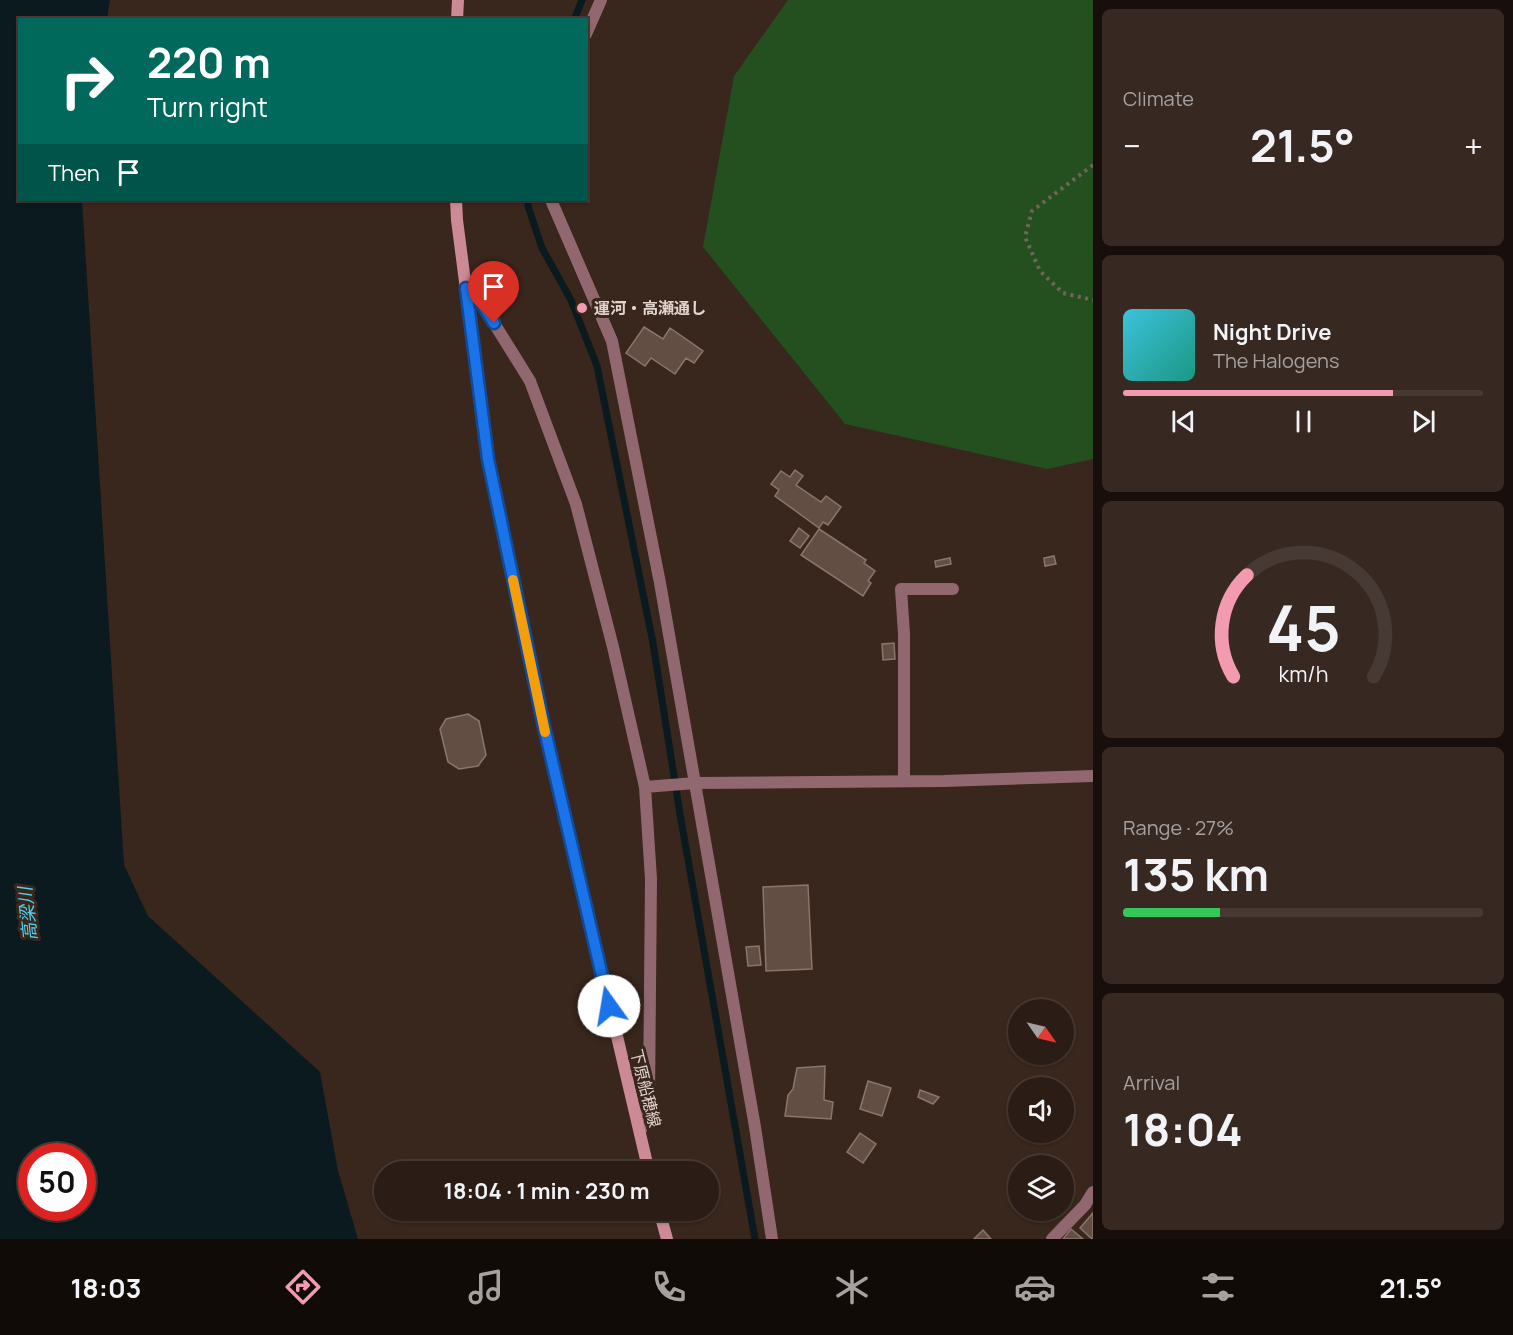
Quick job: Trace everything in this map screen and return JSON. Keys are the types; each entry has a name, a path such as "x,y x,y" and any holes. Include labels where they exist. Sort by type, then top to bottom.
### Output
{"main road":[{"path":"457,18 458,0"},
{"name":"下原船穂線","path":"456,201 488,459 543,722 647,1161"},
{"path":"662,1221 667,1239"}],"street":[{"path":"588,29 601,0"},
{"path":"551,201 612,341 660,583 690,784 753,1116 772,1239"},
{"path":"466,288 482,304 530,381 576,504 613,647 645,787 651,879 649,1098 640,1133"},
{"path":"904,781 904,634 901,589 953,589"},
{"path":"645,787 690,784 1093,776"},
{"path":"1052,1239 1085,1205 1093,1192"}],"path":[{"path":"1093,165 1032,211 1025,237 1040,271 1063,293 1093,300"}],"green space":[{"path":"788,0 1093,0 1093,459 1047,469 845,424 703,247 734,76"}],"water":[{"name":"高梁川","path":"0,0 110,0 107,18 18,18 18,201 82,201 124,865 148,916 320,1072 338,1171 358,1239 0,1239"}],"building":[{"path":"644,327 663,339 670,328 703,351 694,363 686,358 675,374 651,358 645,366 626,353"},
{"path":"795,470 803,476 796,485 821,502 826,496 841,507 828,525 823,522 819,528 775,496 779,490 771,484 781,471 790,477"},
{"path":"799,528 809,536 800,548 790,541"},
{"path":"819,529 866,560 864,563 875,571 868,581 871,583 863,596 801,555"},
{"path":"1054,556 1056,564 1045,566 1044,558"},
{"path":"950,558 951,564 936,567 935,561"},
{"path":"894,643 895,659 883,660 882,644"},
{"path":"468,714 479,721 486,755 478,766 459,769 448,762 440,729 446,719"},
{"path":"808,885 812,969 766,971 763,887"},
{"path":"759,946 761,965 748,966 746,947"},
{"path":"825,1066 824,1100 833,1102 831,1119 785,1116 788,1095 793,1089 797,1068"},
{"path":"868,1081 891,1088 882,1116 860,1109"},
{"path":"920,1090 939,1097 933,1104 918,1097"},
{"path":"860,1133 876,1144 863,1163 847,1152"},
{"path":"1093,1213 1093,1239 1092,1239 1080,1228"},
{"path":"1071,1229 1083,1239 1063,1239"},
{"path":"983,1230 991,1239 974,1239"}],"waterway":[{"path":"575,18 582,0"},
{"path":"528,201 542,248 571,300 597,366 653,643 680,814 755,1239"}],"slow traffic":[{"path":"513,580 545,732"}],"place":[{"name":"運河・高瀬通し","path":"582,308"}],"route":[{"path":"494,323 482,304 466,288 488,459 543,722 609,1006"}]}
